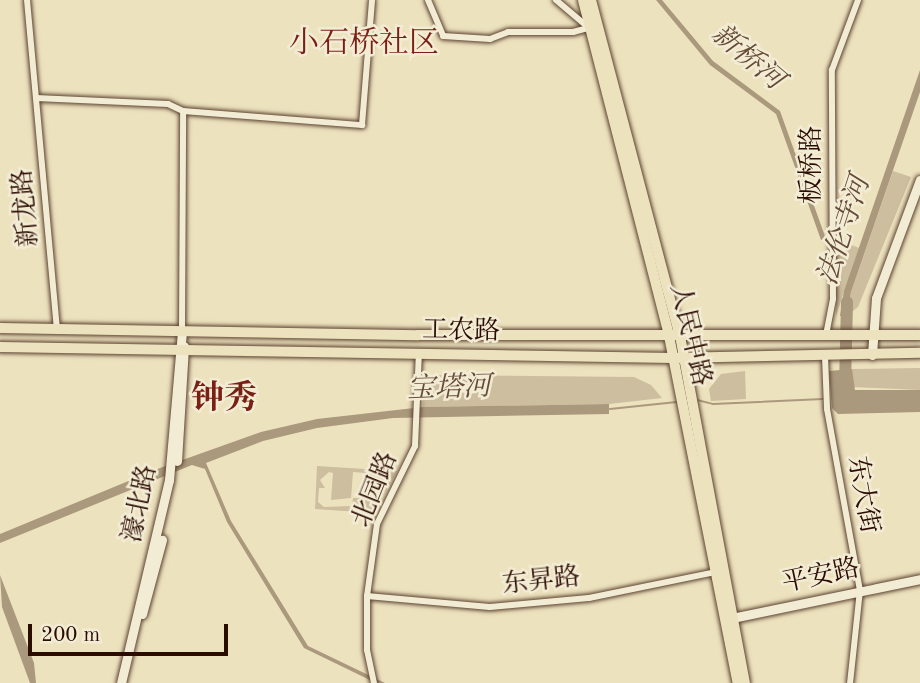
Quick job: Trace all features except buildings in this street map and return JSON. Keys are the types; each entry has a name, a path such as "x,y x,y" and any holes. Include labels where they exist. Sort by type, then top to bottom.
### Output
{"main road":[{"name":"人民中路","path":"583,0 594,27 675,336 745,683"},
{"name":"人民中路","path":"592,0 594,27"},
{"name":"工农路","path":"0,328 675,336 920,335"},
{"name":"工农路","path":"0,347 679,357 920,353"},
{"name":"人民中路","path":"689,410 738,683"}],"street":[{"name":"新龙路","path":"27,0 57,328"},
{"path":"36,99 168,104 183,111 362,125 372,0"},
{"path":"428,0 443,36 490,40 508,32 594,27"},
{"path":"556,0 594,27"},
{"name":"板桥路","path":"831,335 832,70 858,0"},
{"name":"濠北路","path":"127,683 172,480 175,454 181,350 183,111"},
{"path":"872,355 871,335 876,298 920,180"},
{"name":"北园路","path":"374,683 367,596 377,524 411,456 418,423 419,352"},
{"name":"东大街","path":"829,356 827,409 859,590 850,683"},
{"name":"濠北路","path":"121,683 172,480"},
{"name":"东昇路","path":"367,596 490,607 589,598 716,572"},
{"name":"平安路","path":"732,618 920,579"}],"shaded area":[{"path":"656,0 662,0 713,61 780,111 826,239 821,240 776,114 710,65"},
{"path":"920,70 920,92 851,292 847,316 840,316 844,291"},
{"path":"893,171 911,177 858,307 847,316 851,292"},
{"path":"836,239 859,248 836,316"},
{"path":"920,368 920,390 852,387 852,369"},
{"path":"852,369 855,390 920,390 920,412 838,414 832,408 829,371"},
{"path":"745,371 746,399 711,401 709,389 721,374"},
{"path":"430,375 634,377 651,385 662,398 609,404 423,407 424,380"},
{"path":"609,404 609,414 393,418 317,428 263,441 206,463 231,521 308,646 385,683 376,683 304,648 227,522 205,469 192,465 0,543 0,534 160,468 261,432 317,419 423,407"},
{"path":"317,466 397,471 374,513 315,509","holes":["329,472 333,473 331,500 351,498 353,472 365,473 364,498 353,498 352,506 324,507 318,502 319,488 325,488 320,480"]},
{"path":"0,575 34,663 36,683 30,683 2,607"}],"waterway":[{"name":"法伦寺河","path":"845,385 847,302"},
{"name":"宝塔河","path":"697,400 713,404 823,399"},
{"name":"宝塔河","path":"610,409 677,402"}],"district":[{"name":"小石桥社区","path":"364,44"},
{"name":"钟秀","path":"224,400"}],"water label":[{"name":"新桥河","path":"747,58"}]}
